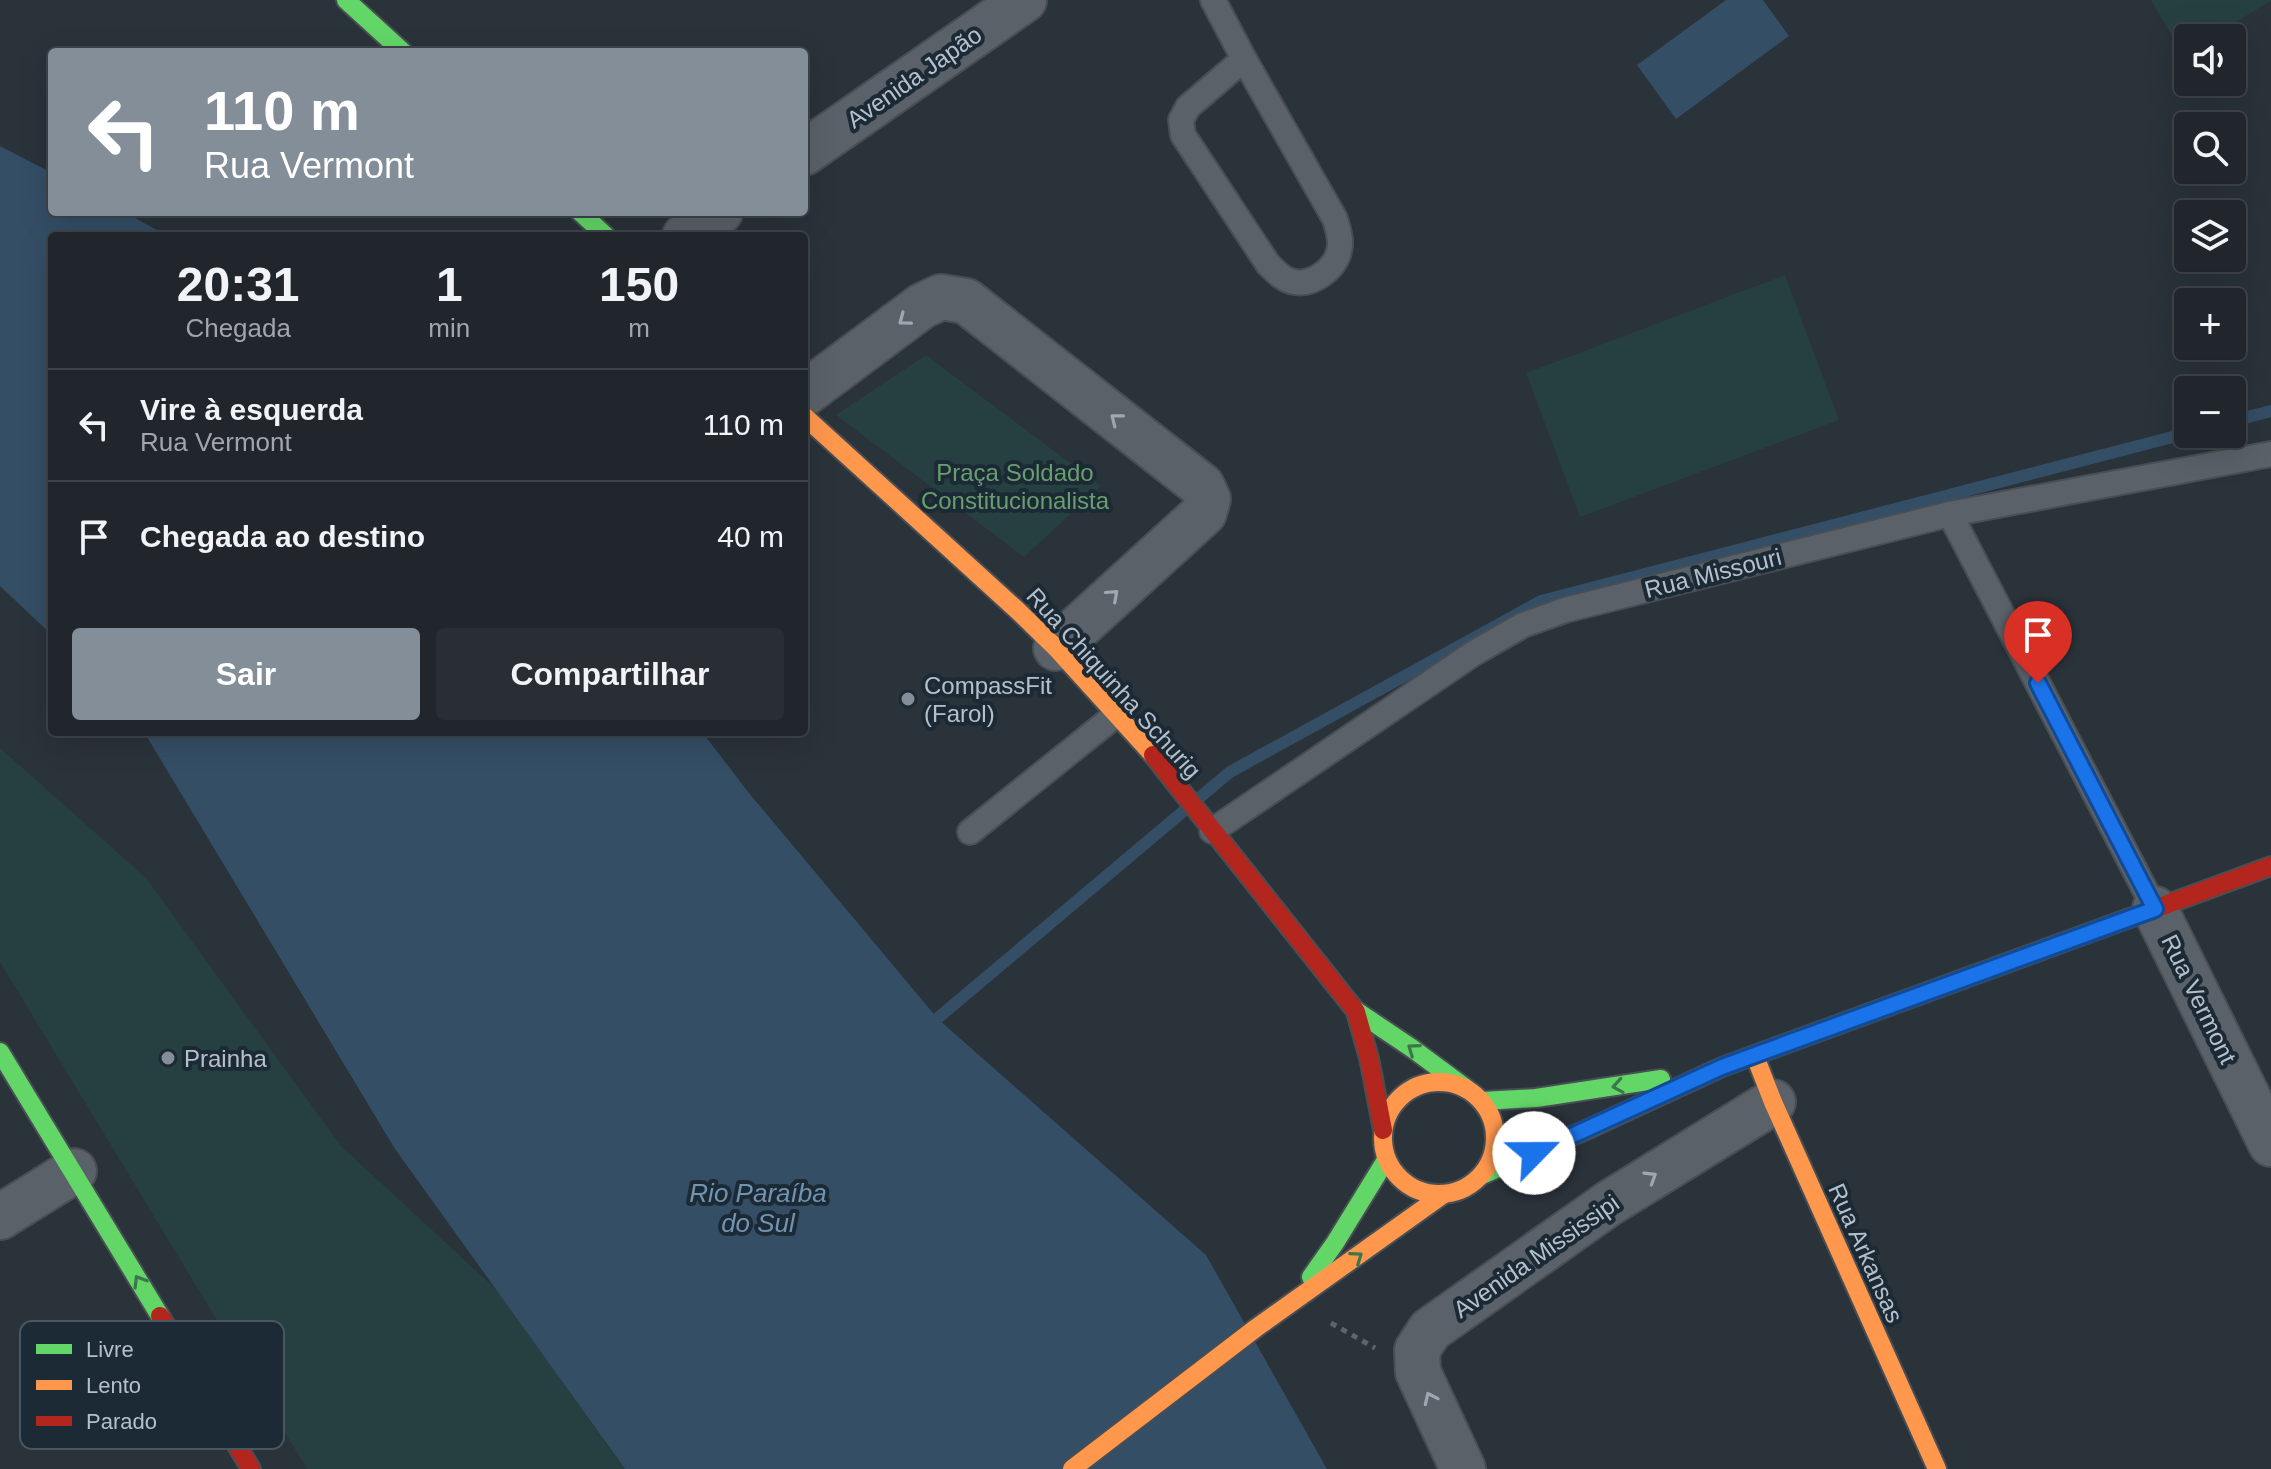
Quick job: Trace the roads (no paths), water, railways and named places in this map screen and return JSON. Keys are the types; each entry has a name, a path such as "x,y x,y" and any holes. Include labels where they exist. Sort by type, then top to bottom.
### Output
{"main road":[{"path":"346,0 399,48"},
{"path":"584,216 602,232"},
{"name":"Rua Chiquinha Schurig","path":"808,420 1056,648 1146,746 1356,1012 1475,1095"},
{"path":"1722,1067 1536,1098 1475,1095 1451,1083 1432,1082 1414,1087 1389,1112 1383,1130 1386,1160 1396,1175 1426,1193 1458,1191 1482,1175 1722,1067 2271,866"},
{"name":"Rua Chiquinha Schurig","path":"1356,1012 1369,1058 1383,1130"},
{"path":"0,1052 163,1321"},
{"name":"Rua Arkansas","path":"1755,1056 1937,1469"},
{"path":"1475,1095 1490,1114 1495,1138 1490,1162 1482,1175"},
{"path":"1293,1302 1335,1243 1386,1160"},
{"path":"1072,1469 1256,1328 1444,1194"},
{"path":"239,1449 251,1469"}],"street":[{"name":"Avenida Japão","path":"808,150 1024,0"},
{"path":"691,232 714,216"},
{"path":"808,391 922,306 941,297 966,301 1202,486 1208,499 1204,513 1056,648"},
{"name":"Rua Vermont","path":"2155,909 2271,1144"},
{"name":"Avenida Mississipi","path":"1463,1469 1418,1372 1417,1350 1430,1330 1608,1204 1773,1102"},
{"path":"0,1217 74,1171"}],"lane":[{"path":"1213,0 1335,219 1339,252 1328,270 1314,280 1296,282 1280,276 1268,264 1183,135 1181,120 1188,107 1244,59"},
{"name":"Rua Missouri","path":"1206,822 1474,653 1523,625 1565,610 1950,514 2271,454"},
{"name":"Rua Vermont","path":"1950,514 2155,909"},
{"path":"970,832 1117,714"}],"water":[{"path":"1726,0 1763,0 1789,36 1676,119 1637,65"},
{"path":"0,146 48,171 48,216 131,216 161,232 48,232 48,631 0,586"},
{"name":"Rio Paraíba do Sul","path":"146,736 705,736 938,1019 1206,1255 1327,1469 625,1469 395,1149"}],"waterway":[{"path":"2246,417 2271,411"},
{"path":"926,1028 1230,772 1541,601 2174,437"}],"place":[{"name":"CompassFit (Farol)","path":"908,699"},
{"name":"Prainha","path":"168,1058"}],"park label":[{"name":"Praça Soldado Constitucionalista","path":"1015,486"}]}
